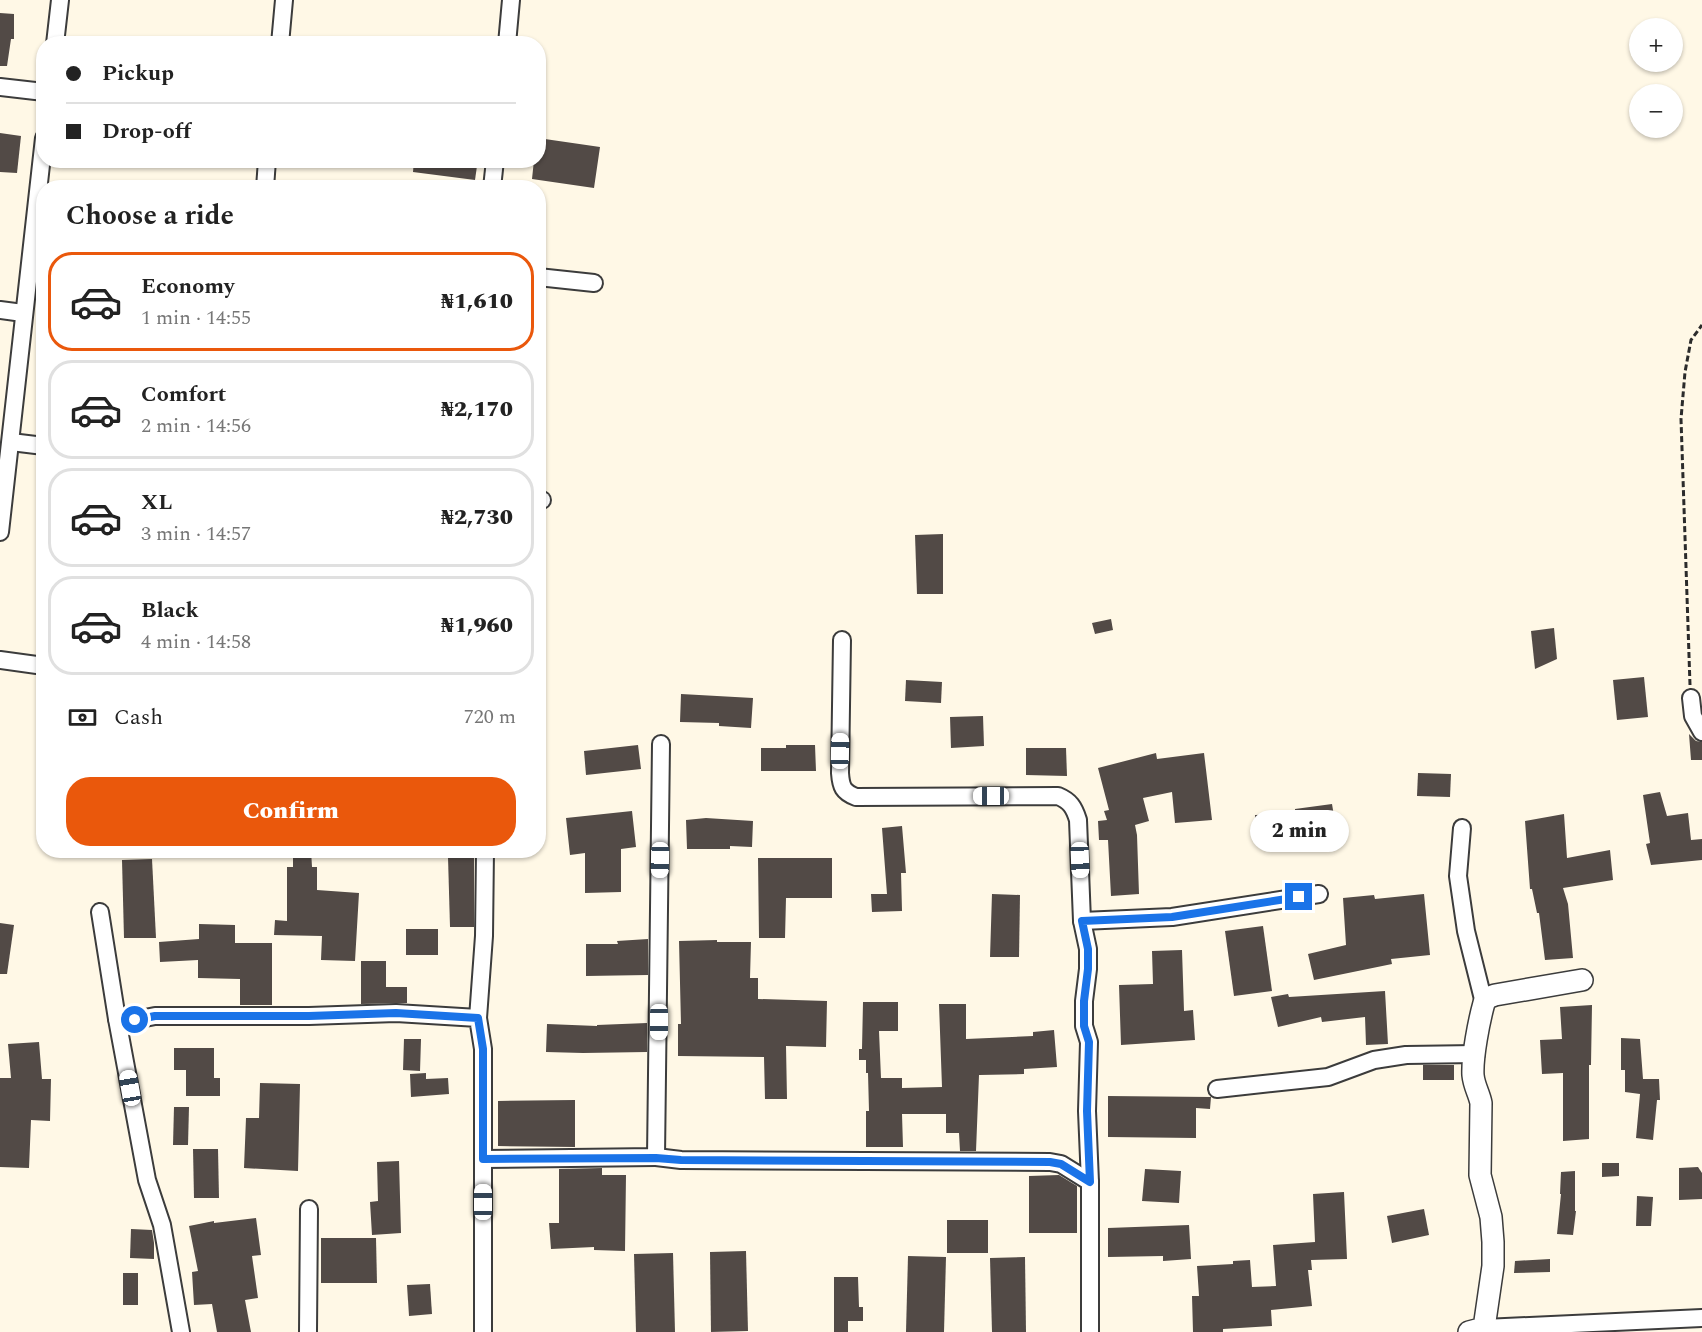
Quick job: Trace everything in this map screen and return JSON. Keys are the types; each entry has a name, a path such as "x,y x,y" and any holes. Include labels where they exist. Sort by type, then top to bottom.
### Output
{"street":[{"path":"56,36 60,0"},
{"path":"281,36 285,0"},
{"path":"508,36 511,0"},
{"path":"0,87 36,91"},
{"path":"0,532 23,313 36,236"},
{"path":"546,278 594,283"},
{"path":"0,310 23,313"},
{"path":"11,442 36,445"},
{"path":"842,640 841,786 847,793 856,797 1058,796 1069,801 1078,820 1082,921 1088,949 1084,1026 1089,1042 1087,1111 1090,1182 1090,1332"},
{"path":"0,660 36,665"},
{"path":"1691,698 1694,716 1702,732"},
{"path":"656,1158 661,744"},
{"path":"1462,828 1458,876 1466,931 1484,1003 1473,1074 1481,1103 1480,1175 1491,1216 1493,1242 1493,1266 1476,1330 1702,1318"},
{"path":"483,1332 483,1049 478,1018 484,936 486,858"},
{"path":"1082,921 1172,917 1319,894"},
{"path":"100,912 147,1180 162,1225 181,1332"},
{"path":"1484,1003 1487,998 1495,995 1582,980"},
{"path":"117,1019 135,1020 155,1016 309,1016 396,1013 478,1018"},
{"path":"1217,1089 1328,1077 1374,1060 1406,1055 1476,1054"},
{"path":"483,1159 656,1158 1050,1162 1061,1164 1090,1182"},
{"path":"308,1332 309,1209"}],"path":[{"path":"1691,698 1682,418 1685,372 1691,340 1702,325"}],"building":[{"path":"0,13 14,14 14,39 11,39 7,66 0,66"},
{"path":"0,133 21,136 17,173 0,172"},
{"path":"546,139 600,147 594,188 532,179 533,168 546,168"},
{"path":"413,168 477,168 475,180 413,172"},
{"path":"943,534 943,594 917,594 915,535"},
{"path":"1111,619 1113,630 1095,634 1092,623"},
{"path":"1554,628 1557,659 1535,669 1531,631"},
{"path":"1644,677 1648,717 1617,720 1613,680"},
{"path":"906,680 942,682 941,703 905,701"},
{"path":"681,694 753,698 751,728 719,726 719,723 680,722"},
{"path":"983,716 984,746 951,748 950,717"},
{"path":"1689,734 1696,741 1702,742 1702,760 1691,760"},
{"path":"638,745 641,769 586,775 584,751"},
{"path":"786,745 815,745 816,771 761,771 761,748 786,748"},
{"path":"1026,748 1066,748 1067,776 1026,775"},
{"path":"1156,753 1157,759 1204,753 1212,820 1175,823 1172,792 1143,798 1149,821 1135,825 1139,894 1111,896 1108,840 1099,840 1098,821 1107,820 1104,811 1109,810 1098,768"},
{"path":"1418,773 1451,774 1450,797 1417,796"},
{"path":"1660,792 1667,816 1688,813 1691,840 1702,839 1702,860 1651,865 1646,844 1650,843 1643,795"},
{"path":"1332,804 1335,822 1279,831 1279,841 1256,842 1255,815 1295,814 1295,809"},
{"path":"632,811 636,847 621,849 621,892 585,893 585,853 570,855 566,818"},
{"path":"1564,814 1567,858 1610,850 1613,880 1563,888 1568,904 1573,958 1545,960 1539,913 1537,913 1532,889 1530,889 1525,821"},
{"path":"706,818 753,821 752,847 687,849 686,820"},
{"path":"902,826 906,873 901,873 902,911 872,912 871,894 887,894 882,828"},
{"path":"293,858 311,858 312,867 317,867 317,890 359,893 355,961 321,960 322,936 274,935 275,920 287,921 287,867 293,867"},
{"path":"448,858 474,858 474,927 450,927"},
{"path":"758,858 832,858 832,898 786,898 785,938 759,938"},
{"path":"152,859 156,938 124,938 122,860"},
{"path":"992,894 1020,895 1019,957 990,957"},
{"path":"1424,894 1430,955 1391,959 1392,964 1314,980 1308,954 1346,945 1343,898 1374,895 1375,899"},
{"path":"0,923 14,925 7,974 0,974"},
{"path":"199,924 235,925 235,943 272,943 272,1005 240,1005 240,979 198,978 198,960 160,962 159,942 199,939"},
{"path":"1263,926 1272,991 1234,996 1225,931"},
{"path":"406,929 438,929 438,955 406,955"},
{"path":"648,939 648,975 586,976 586,944 618,944 617,941"},
{"path":"717,940 717,942 751,942 750,978 758,978 758,999 827,1001 826,1047 786,1046 787,1099 765,1099 764,1057 678,1056 678,1024 681,1024 679,941"},
{"path":"1182,950 1184,1011 1193,1010 1195,1040 1121,1045 1119,985 1153,984 1152,951"},
{"path":"361,961 386,961 386,987 407,987 407,1003 361,1004"},
{"path":"1385,991 1388,1044 1366,1045 1365,1017 1322,1022 1321,1017 1278,1027 1271,997 1288,994 1289,997"},
{"path":"863,1002 898,1002 898,1031 879,1031 881,1078 902,1078 902,1088 942,1087 939,1004 966,1004 966,1039 1033,1036 1033,1032 1054,1030 1057,1067 1024,1069 1024,1074 979,1075 976,1151 960,1151 959,1133 946,1133 946,1114 902,1114 903,1147 866,1147 866,1111 869,1111 868,1073 866,1073 866,1060 859,1060 859,1049 862,1049"},
{"path":"1592,1005 1589,1139 1563,1141 1563,1073 1542,1074 1540,1040 1562,1039 1560,1007"},
{"path":"647,1023 647,1052 546,1052 547,1024 597,1026"},
{"path":"1621,1038 1640,1039 1643,1079 1659,1079 1660,1100 1657,1100 1653,1140 1636,1138 1640,1094 1625,1092 1625,1070 1621,1070"},
{"path":"404,1039 421,1039 420,1071 403,1070"},
{"path":"39,1042 42,1079 51,1079 50,1121 31,1120 29,1168 0,1167 0,1078 11,1078 8,1044"},
{"path":"174,1048 214,1048 214,1078 220,1078 220,1096 186,1096 186,1070 174,1070"},
{"path":"1423,1065 1454,1065 1454,1080 1423,1080"},
{"path":"426,1073 426,1079 448,1078 449,1094 411,1097 410,1074"},
{"path":"260,1083 300,1084 298,1171 244,1168 246,1118 259,1118"},
{"path":"1108,1096 1211,1097 1210,1109 1196,1108 1196,1138 1108,1137"},
{"path":"575,1100 575,1147 498,1146 498,1101"},
{"path":"174,1107 189,1107 188,1145 173,1145"},
{"path":"193,1149 218,1149 219,1198 194,1198"},
{"path":"399,1161 401,1233 372,1235 370,1202 378,1201 377,1162"},
{"path":"1602,1163 1619,1163 1619,1176 1602,1177"},
{"path":"1698,1167 1702,1173 1702,1199 1679,1200 1679,1168"},
{"path":"602,1168 602,1175 626,1175 625,1251 594,1250 594,1247 551,1249 549,1223 559,1223 559,1169"},
{"path":"1145,1169 1181,1171 1179,1203 1142,1201"},
{"path":"1575,1171 1576,1211 1573,1235 1557,1234 1561,1172"},
{"path":"1059,1175 1077,1186 1077,1233 1029,1233 1029,1176"},
{"path":"1344,1192 1347,1259 1311,1260 1312,1270 1308,1270 1312,1306 1271,1310 1272,1326 1223,1329 1223,1332 1193,1332 1192,1296 1199,1296 1197,1266 1233,1264 1233,1261 1250,1260 1252,1287 1276,1286 1273,1245 1315,1242 1313,1194"},
{"path":"1637,1196 1653,1197 1651,1226 1636,1226"},
{"path":"1424,1209 1429,1235 1392,1243 1387,1216"},
{"path":"256,1218 261,1255 252,1256 258,1298 245,1300 251,1332 217,1332 212,1304 194,1305 192,1272 198,1271 189,1226 214,1221 214,1223"},
{"path":"947,1220 988,1220 988,1253 947,1253"},
{"path":"1189,1225 1191,1259 1163,1261 1163,1256 1108,1257 1108,1228"},
{"path":"131,1229 152,1230 154,1259 130,1258"},
{"path":"321,1238 376,1238 377,1283 321,1283"},
{"path":"746,1251 748,1331 711,1332 710,1252"},
{"path":"673,1253 675,1332 636,1332 634,1254"},
{"path":"908,1256 946,1257 944,1332 906,1332"},
{"path":"1025,1257 1026,1332 992,1332 990,1258"},
{"path":"1550,1259 1550,1272 1514,1273 1515,1261"},
{"path":"123,1273 138,1273 138,1305 123,1305"},
{"path":"834,1277 858,1277 859,1307 863,1307 863,1321 848,1321 848,1332 834,1332"},
{"path":"430,1284 432,1314 409,1316 407,1285"}],"route":[{"path":"135,1020 155,1016 309,1016 396,1013 478,1018 483,1049 483,1159 656,1158 1050,1162 1061,1164 1090,1182 1087,1111 1089,1042 1084,1026 1088,949 1082,921 1172,917 1299,897"}]}
